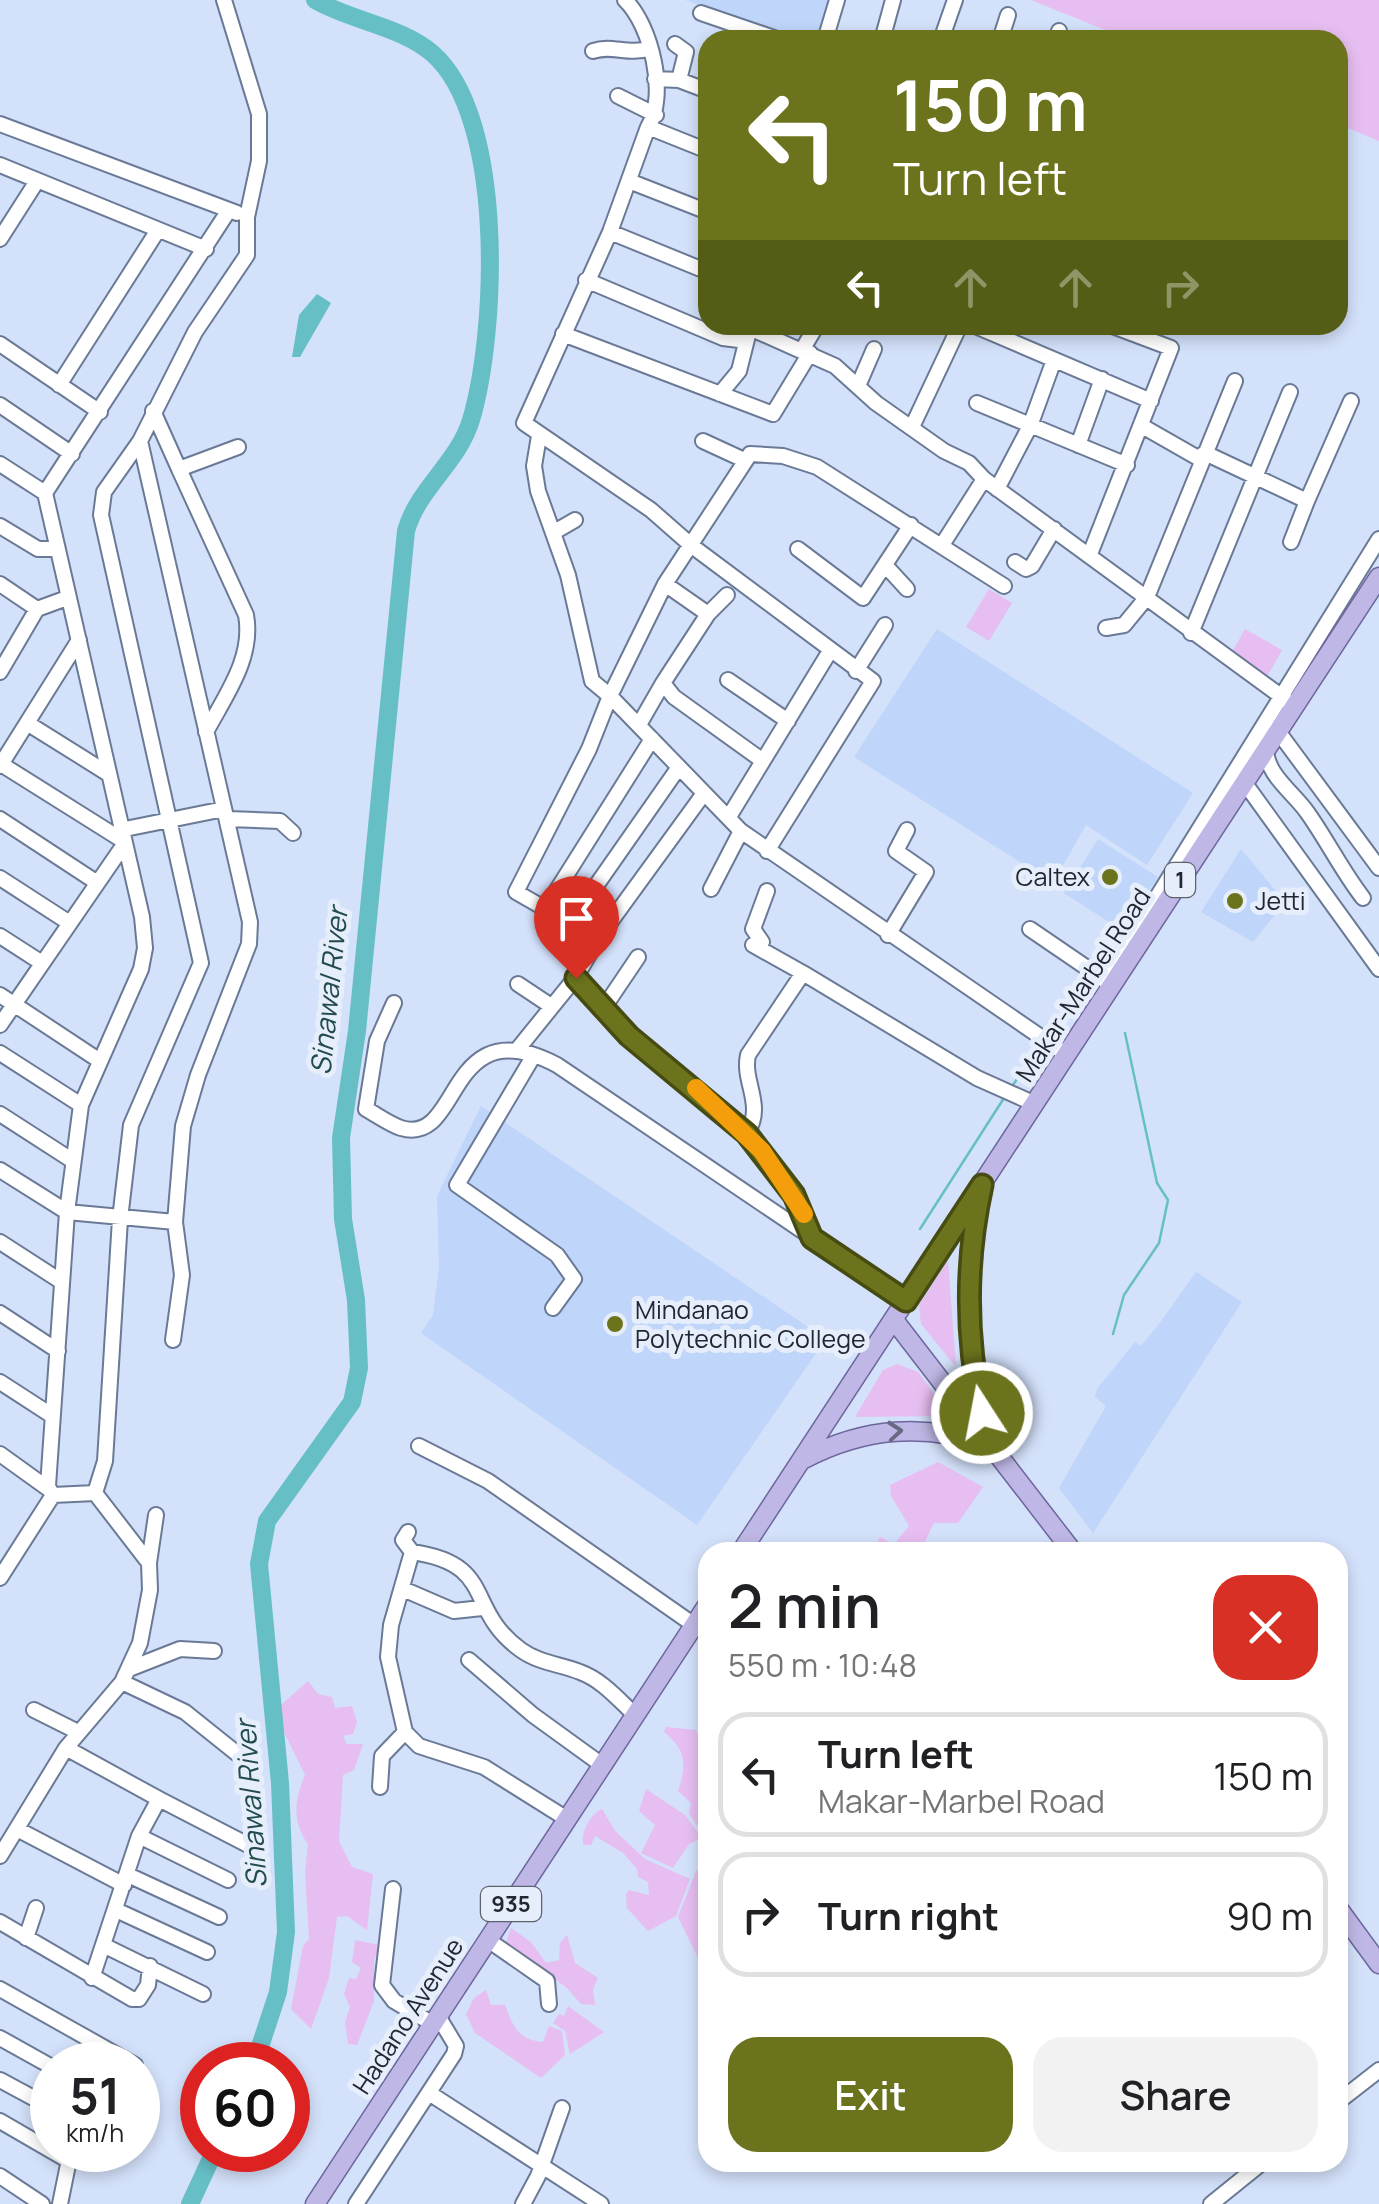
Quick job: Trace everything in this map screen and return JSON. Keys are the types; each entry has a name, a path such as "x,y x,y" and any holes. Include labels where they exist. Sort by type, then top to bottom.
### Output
{"main road":[{"name":"Makar-Marbel Road","path":"894,1320 1067,1055 1109,983 1277,730 1286,700 1379,576"},
{"path":"982,1185 970,1250 968,1316 975,1381 991,1445"},
{"path":"748,1542 894,1320 1065,1542"},
{"path":"802,1460 847,1440 895,1430 944,1432 991,1445"},
{"name":"Hadano Avenue","path":"315,2204 698,1619"},
{"path":"1348,1922 1379,1964"}],"street":[{"path":"95,1493 105,1461 120,1220 135,1108 201,963 101,515 104,492 140,441 152,410 194,332 247,255 247,217 256,186 259,114 224,0"},
{"path":"625,0 644,22 650,48 655,80 652,121 610,232 524,423 652,510 692,546 873,680 767,851"},
{"path":"828,30 837,0"},
{"path":"885,30 893,0"},
{"path":"944,30 955,0"},
{"path":"702,13 751,30"},
{"path":"1003,30 1008,15"},
{"path":"675,44 686,52 679,80"},
{"path":"593,50 606,48 631,54 650,48"},
{"path":"655,80 679,80 698,88"},
{"path":"618,96 652,121 698,146"},
{"path":"0,124 247,217"},
{"path":"0,165 206,249"},
{"path":"629,181 698,208"},
{"path":"0,240 38,182"},
{"path":"46,493 229,210"},
{"path":"59,385 158,230"},
{"path":"610,232 698,268"},
{"path":"586,280 698,329"},
{"path":"563,334 773,414 814,335"},
{"path":"716,335 733,340 742,335"},
{"path":"720,394 739,372 750,335"},
{"path":"764,335 835,366 912,427 969,462 984,479 1286,700"},
{"path":"912,427 955,335"},
{"path":"995,335 1151,401"},
{"path":"1090,554 1172,348 1137,335"},
{"path":"0,344 100,412"},
{"path":"858,386 874,349"},
{"path":"998,489 1030,426 1054,360"},
{"path":"1078,445 1102,378"},
{"path":"1106,628 1124,624 1147,597 1235,381"},
{"path":"1192,633 1290,392"},
{"path":"1291,542 1351,401"},
{"path":"977,404 1127,465"},
{"path":"0,405 72,454"},
{"path":"152,410 246,615 250,633 238,671 206,732"},
{"path":"1142,426 1198,458 1205,454"},
{"path":"539,436 536,479 556,532 592,681 640,722 702,796 730,815 741,831 1067,1055"},
{"path":"704,440 742,459"},
{"path":"140,441 250,922 249,944 188,1106 180,1146 175,1222 182,1275 172,1340"},
{"path":"179,469 238,447"},
{"path":"598,939 515,890 589,749 664,584 692,546 742,459 750,454 774,454 805,462 1004,586"},
{"path":"1205,454 1308,501"},
{"path":"0,464 46,493 142,918 145,948 137,978 80,1105 51,1414 50,1490 0,1578"},
{"path":"942,546 984,479"},
{"path":"556,532 575,520"},
{"path":"798,550 863,598 911,525"},
{"path":"0,526 38,549 58,549"},
{"path":"1014,562 1026,569 1032,566 1054,529"},
{"path":"1030,928 1109,983 1286,700 1379,539"},
{"path":"885,565 908,589"},
{"path":"0,584 37,610"},
{"path":"664,584 708,614"},
{"path":"640,722 708,614 727,595"},
{"path":"0,672 6,647 37,610 67,598"},
{"path":"856,671 886,625"},
{"path":"79,640 1,765 122,839"},
{"path":"730,815 830,651"},
{"path":"728,680 788,721"},
{"path":"663,683 674,697 763,761"},
{"path":"27,722 107,773"},
{"path":"1277,730 1379,868"},
{"path":"545,909 652,739"},
{"path":"1266,747 1282,785 1307,811 1324,844 1363,898"},
{"path":"570,923 679,768"},
{"path":"1244,782 1379,969"},
{"path":"518,1050 576,978 598,939 702,796"},
{"path":"0,1025 122,839 170,820 226,814 280,821 294,833"},
{"path":"0,820 96,882"},
{"path":"888,935 926,872 896,851 907,830"},
{"path":"712,889 741,831"},
{"path":"0,878 68,922"},
{"path":"767,891 752,930 762,942 753,945 976,1078 1035,1104"},
{"path":"0,936 42,963"},
{"path":"603,1009 638,957"},
{"path":"747,1134 756,1104 746,1066 748,1054 803,974"},
{"path":"576,978 603,1009 747,1134 794,1195 812,1238"},
{"path":"518,984 550,1006"},
{"path":"0,995 100,1061"},
{"path":"394,1003 377,1041 366,1109 402,1128 420,1129 435,1121 465,1069 497,1051 518,1050 534,1055 558,1065 906,1301"},
{"path":"0,1053 80,1105"},
{"path":"534,1055 457,1185 563,1260 574,1278 553,1308"},
{"path":"0,1114 73,1161"},
{"path":"0,1170 67,1212 120,1220 175,1222"},
{"path":"0,1242 62,1282"},
{"path":"0,1313 58,1350"},
{"path":"0,1382 51,1414"},
{"path":"420,1446 488,1481 694,1625"},
{"path":"2,1460 50,1490 95,1493 148,1563"},
{"path":"0,1856 66,1748 125,1676 147,1612 148,1563 156,1516"},
{"path":"408,1532 403,1540 412,1552 463,1567 474,1580 482,1608 520,1650 596,1680 635,1715"},
{"path":"412,1552 392,1625 388,1657 405,1732 419,1746 484,1767 567,1819"},
{"path":"403,1588 454,1611 482,1608"},
{"path":"125,1676 180,1649 214,1651"},
{"path":"469,1660 532,1715 602,1765"},
{"path":"125,1676 185,1712 245,1760"},
{"path":"34,1710 78,1732"},
{"path":"380,1787 382,1756 405,1732"},
{"path":"66,1748 250,1846"},
{"path":"92,1978 138,1836 159,1799"},
{"path":"17,1830 219,1917"},
{"path":"138,1836 228,1880"},
{"path":"356,2204 456,2048 436,2020 394,2000 382,1985 393,1888"},
{"path":"26,1938 36,1908"},
{"path":"116,1910 207,1952"},
{"path":"0,1922 136,2000 145,1992 150,1966"},
{"path":"488,1940 547,1981 549,2004"},
{"path":"105,1946 203,1994"},
{"path":"0,1989 93,2042"},
{"path":"0,2038 30,2055"},
{"path":"1348,2094 1379,2070"},
{"path":"0,2080 30,2096"},
{"path":"429,2093 601,2204"},
{"path":"522,2204 542,2166 562,2108"},
{"path":"0,2122 30,2137"},
{"path":"60,2204 67,2172"},
{"path":"1210,2204 1250,2172"},
{"path":"0,2176 42,2204"}],"shaded area":[{"path":"685,0 837,0 828,30 771,30"},
{"path":"1031,0 1379,0 1379,141 1348,128 1348,30 1105,30"},
{"path":"317,294 331,303 300,357 292,357 299,315"},
{"path":"989,589 1012,603 989,641 966,627"},
{"path":"937,629 1193,793 1147,865 1086,825 1053,883 854,757"},
{"path":"1245,629 1282,650 1268,675 1231,654"},
{"path":"1098,839 1158,877 1123,931 1064,893"},
{"path":"1241,849 1285,902 1253,942 1201,912"},
{"name":"Mindanao Polytechnic College","path":"481,1106 826,1339 697,1525 421,1333 433,1315 439,1266 437,1196"},
{"path":"948,1260 956,1367 921,1324 919,1305"},
{"path":"1196,1272 1242,1302 1093,1533 1059,1488 1106,1406 1095,1397 1097,1389 1135,1342 1141,1346"},
{"path":"897,1364 918,1372 944,1408 942,1416 855,1417 883,1370"},
{"path":"938,1462 983,1487 958,1523 934,1523 925,1542 896,1542 909,1526 891,1496 890,1485"},
{"path":"308,1681 318,1694 332,1697 335,1708 352,1706 357,1722 353,1734 343,1736 347,1744 363,1744 354,1770 343,1775 339,1841 352,1867 373,1874 367,1930 347,1916 337,1917 329,1978 311,2029 291,2009 303,1946 309,1939 305,1873 308,1844 296,1811 305,1775 283,1730 281,1705"},
{"path":"666,1727 696,1730 698,1827 689,1814 691,1803 678,1791 683,1758 664,1732"},
{"path":"646,1789 685,1815 698,1833 698,1840 689,1844 673,1868 641,1853 655,1825 639,1811"},
{"path":"602,1809 615,1831 645,1859 690,1879 676,1916 648,1931 627,1908 626,1894 629,1890 649,1895 648,1882 638,1877 637,1869 623,1853 595,1836 591,1845 583,1845 587,1824"},
{"path":"698,1869 698,1958 678,1917"},
{"path":"511,1928 531,1942 546,1963 559,1960 560,1943 567,1935 575,1963 598,1978 593,1989 595,2005 581,2004 566,1987 505,1946"},
{"path":"355,1940 380,1945 374,1960 374,2001 357,2045 348,2044 345,2022 350,2007 344,1994 349,1978 356,1979 361,1968 352,1962"},
{"path":"486,1990 491,2005 505,2005 514,2026 528,2038 543,2042 549,2026 562,2031 565,2055 541,2078 475,2033 466,2014 474,1998"},
{"path":"568,2006 604,2032 570,2054 565,2031 553,2023 559,2014 564,2016"}],"waterway":[{"name":"Sinawal River","path":"262,2042 278,1992 286,1932 280,1783 259,1564 267,1521 352,1402 359,1368 356,1300 343,1219 341,1138 357,1031 406,531 419,502 457,449 471,420 480,382 490,283 484,174 473,125 456,84 432,53 419,44 315,0"},
{"path":"1113,1334 1124,1295 1159,1243 1168,1200 1157,1183 1125,1033"},
{"path":"1013,1085 1039,1045"},
{"path":"920,1229 1004,1098"},
{"name":"Sinawal River","path":"190,2204 205,2172"}],"slow traffic":[{"path":"696,1088 730,1116 762,1151 804,1214"}],"place":[{"name":"Caltex","path":"1110,877"},
{"name":"Jetti","path":"1235,901"},
{"name":"Mindanao Polytechnic College","path":"615,1324"}],"route":[{"path":"576,978 629,1036 747,1134 794,1195 812,1238 906,1301 982,1185 970,1250 968,1316 982,1413"}]}
